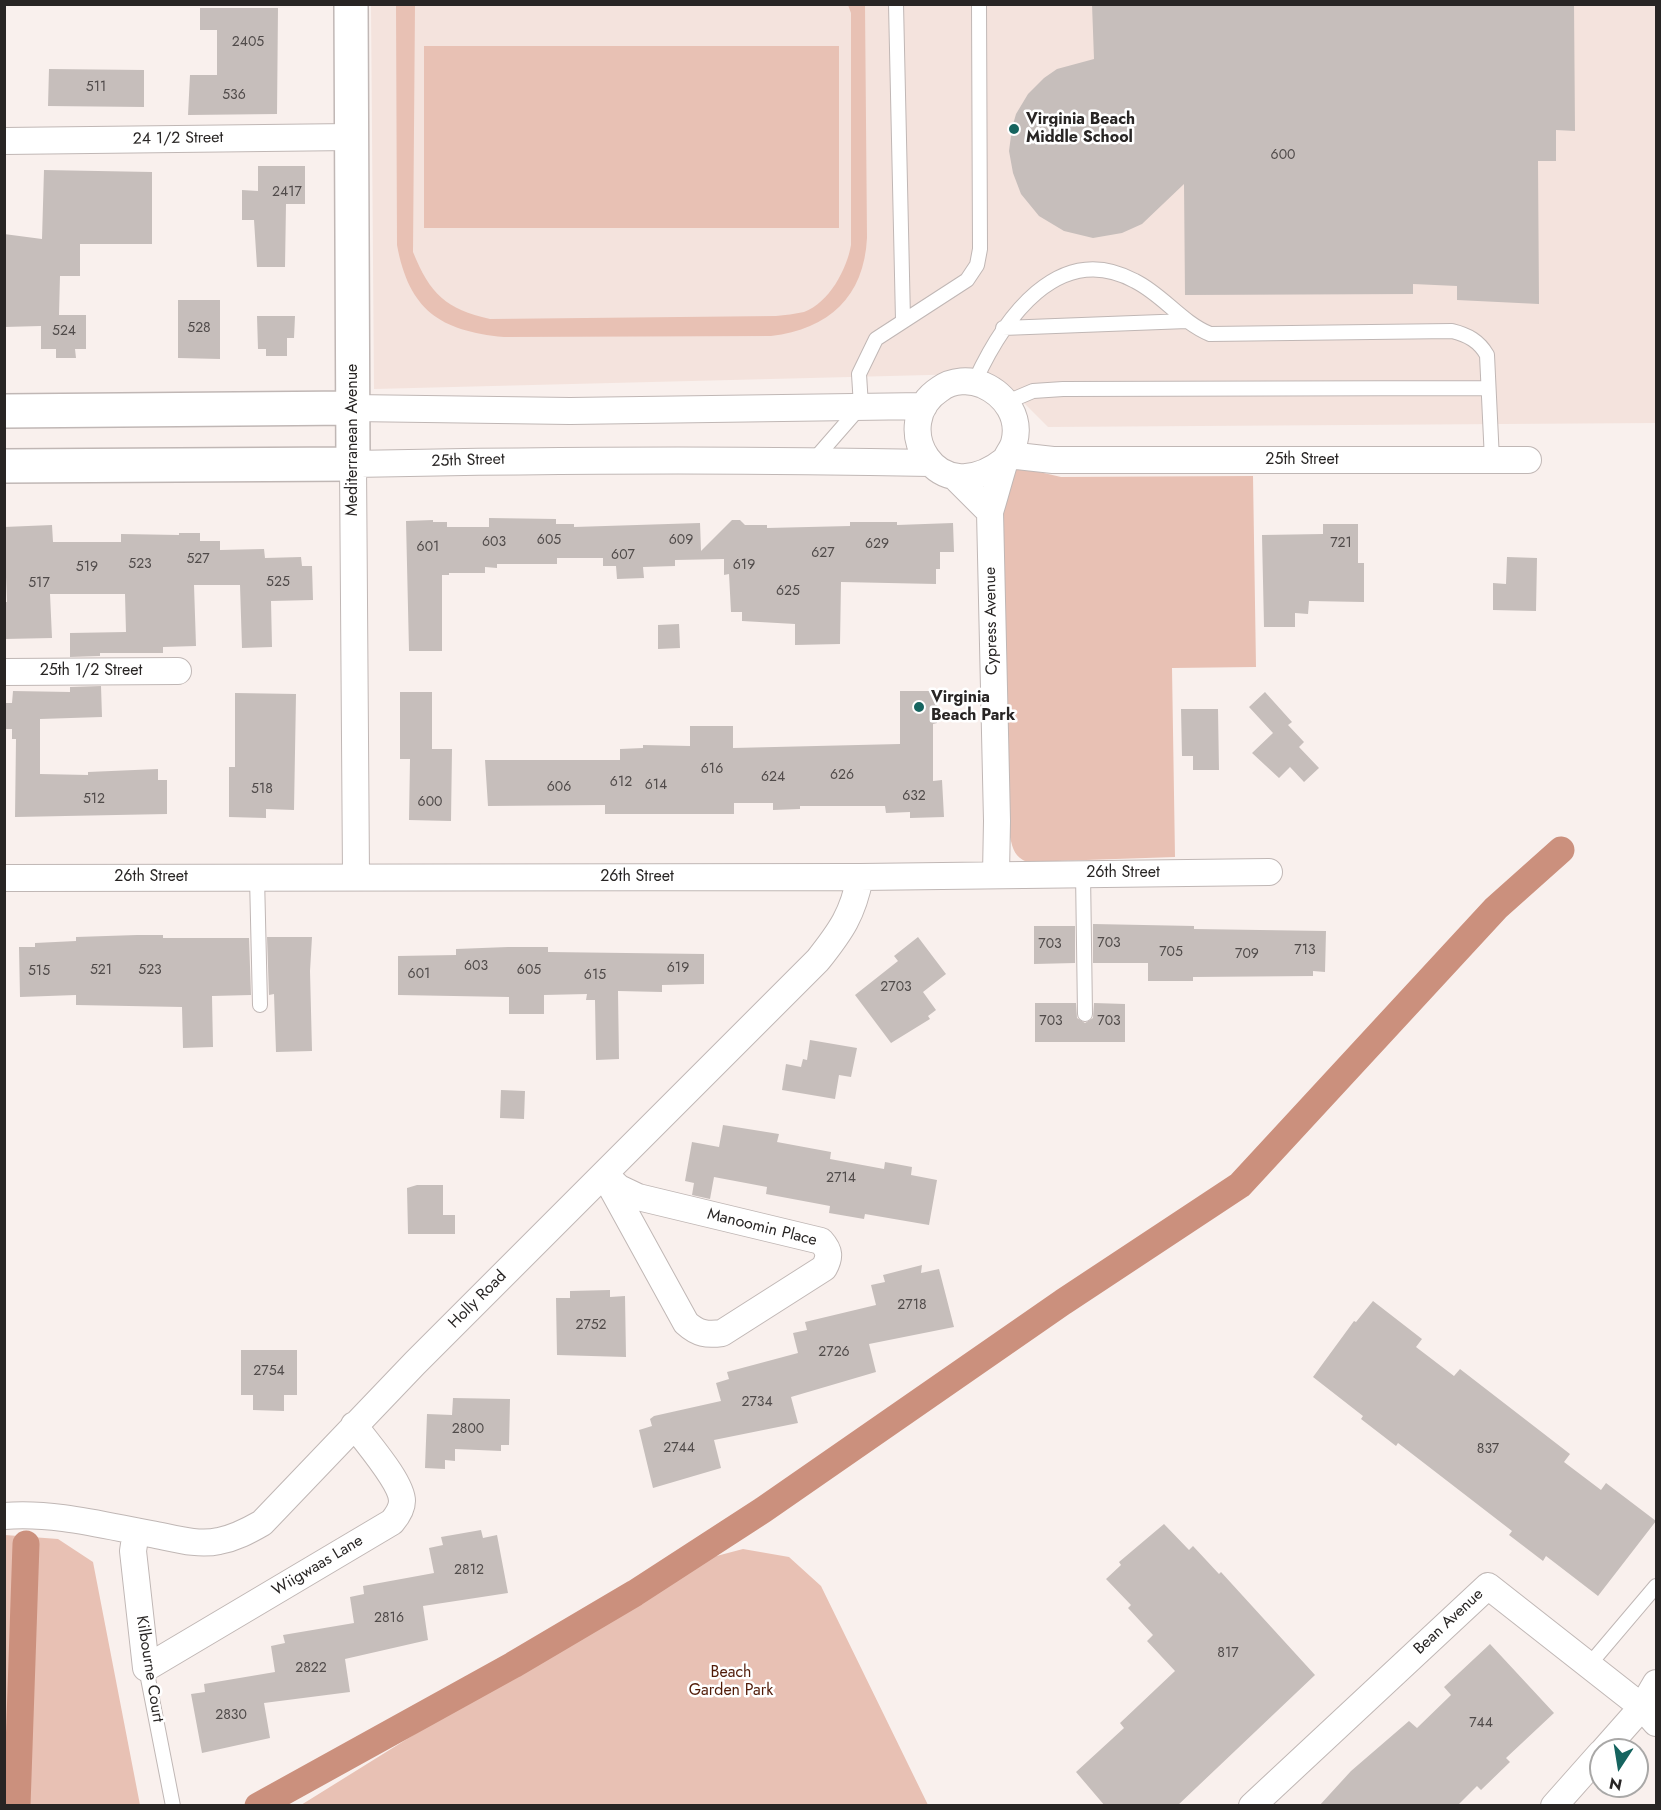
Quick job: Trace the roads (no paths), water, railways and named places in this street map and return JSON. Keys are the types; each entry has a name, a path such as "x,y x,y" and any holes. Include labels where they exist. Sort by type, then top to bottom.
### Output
{"street":[{"name":"Mediterranean Avenue","path":"351,4 356,876"},
{"name":"24 1/2 Street","path":"4,141 351,137"},
{"path":"931,464 922,450 917,432 924,406 939,389 954,382 975,381"},
{"name":"25th Street","path":"975,381 996,390 1011,410 1028,441 1046,452 1075,459"},
{"path":"4,411 353,408 570,411 924,406"},
{"path":"956,478 972,478 988,474 1007,458 1016,434 1011,410"},
{"name":"25th Street","path":"1007,458 1528,460"},
{"name":"Cypress Avenue","path":"996,874 990,512 1007,458"},
{"name":"25th Street","path":"4,466 353,464 502,460 813,461 931,464 956,478"},
{"path":"956,478 990,512"},
{"name":"25th 1/2 Street","path":"4,672 178,671"},
{"name":"26th Street","path":"4,878 860,877 1269,872"},
{"name":"Holly Road","path":"4,1516 25,1514 69,1518 194,1543 218,1542 241,1535 262,1523 354,1425 818,960 845,926 856,900 860,877"},
{"name":"Manoomin Place","path":"604,1174 619,1188 638,1197 822,1241 828,1249 829,1259 824,1268 722,1333 707,1335 694,1330 687,1323 604,1174"},
{"name":"Wiigwaas Lane","path":"146,1668 392,1522 402,1502 400,1489 354,1425"},
{"name":"Kilbourne Court","path":"136,1531 133,1551 146,1668"},
{"name":"Bean Avenue","path":"1252,1806 1488,1586 1649,1715"},
{"path":"1619,1738 1649,1715 1656,1683"},
{"path":"1554,1806 1589,1766"}],"lane":[{"path":"896,4 903,320"},
{"path":"813,461 861,406 859,374 876,339 967,280 977,266 980,249 979,4"},
{"path":"975,381 1003,328 1035,294 1075,270 1099,268 1134,280 1154,292 1187,321 1210,334 1452,331 1465,334 1481,345 1487,355 1492,460"},
{"path":"1003,328 1187,321"},
{"path":"1011,410 1033,391 1063,389 1488,388"},
{"path":"1083,873 1085,1014"},
{"path":"257,877 260,1005"},
{"path":"1589,1665 1656,1586"},
{"name":"Kilbourne Court","path":"146,1668 172,1800"}],"waterway":[{"path":"258,1806 513,1665 635,1593 763,1510 1063,1302 1240,1185 1496,908 1561,850"},
{"path":"17,1806 26,1544"}],"place":[{"name":"Virginia Beach Middle School","path":"1014,129"},
{"name":"Virginia Beach Park","path":"919,707"}],"park label":[{"name":"Beach Garden Park","path":"731,1682"}]}
